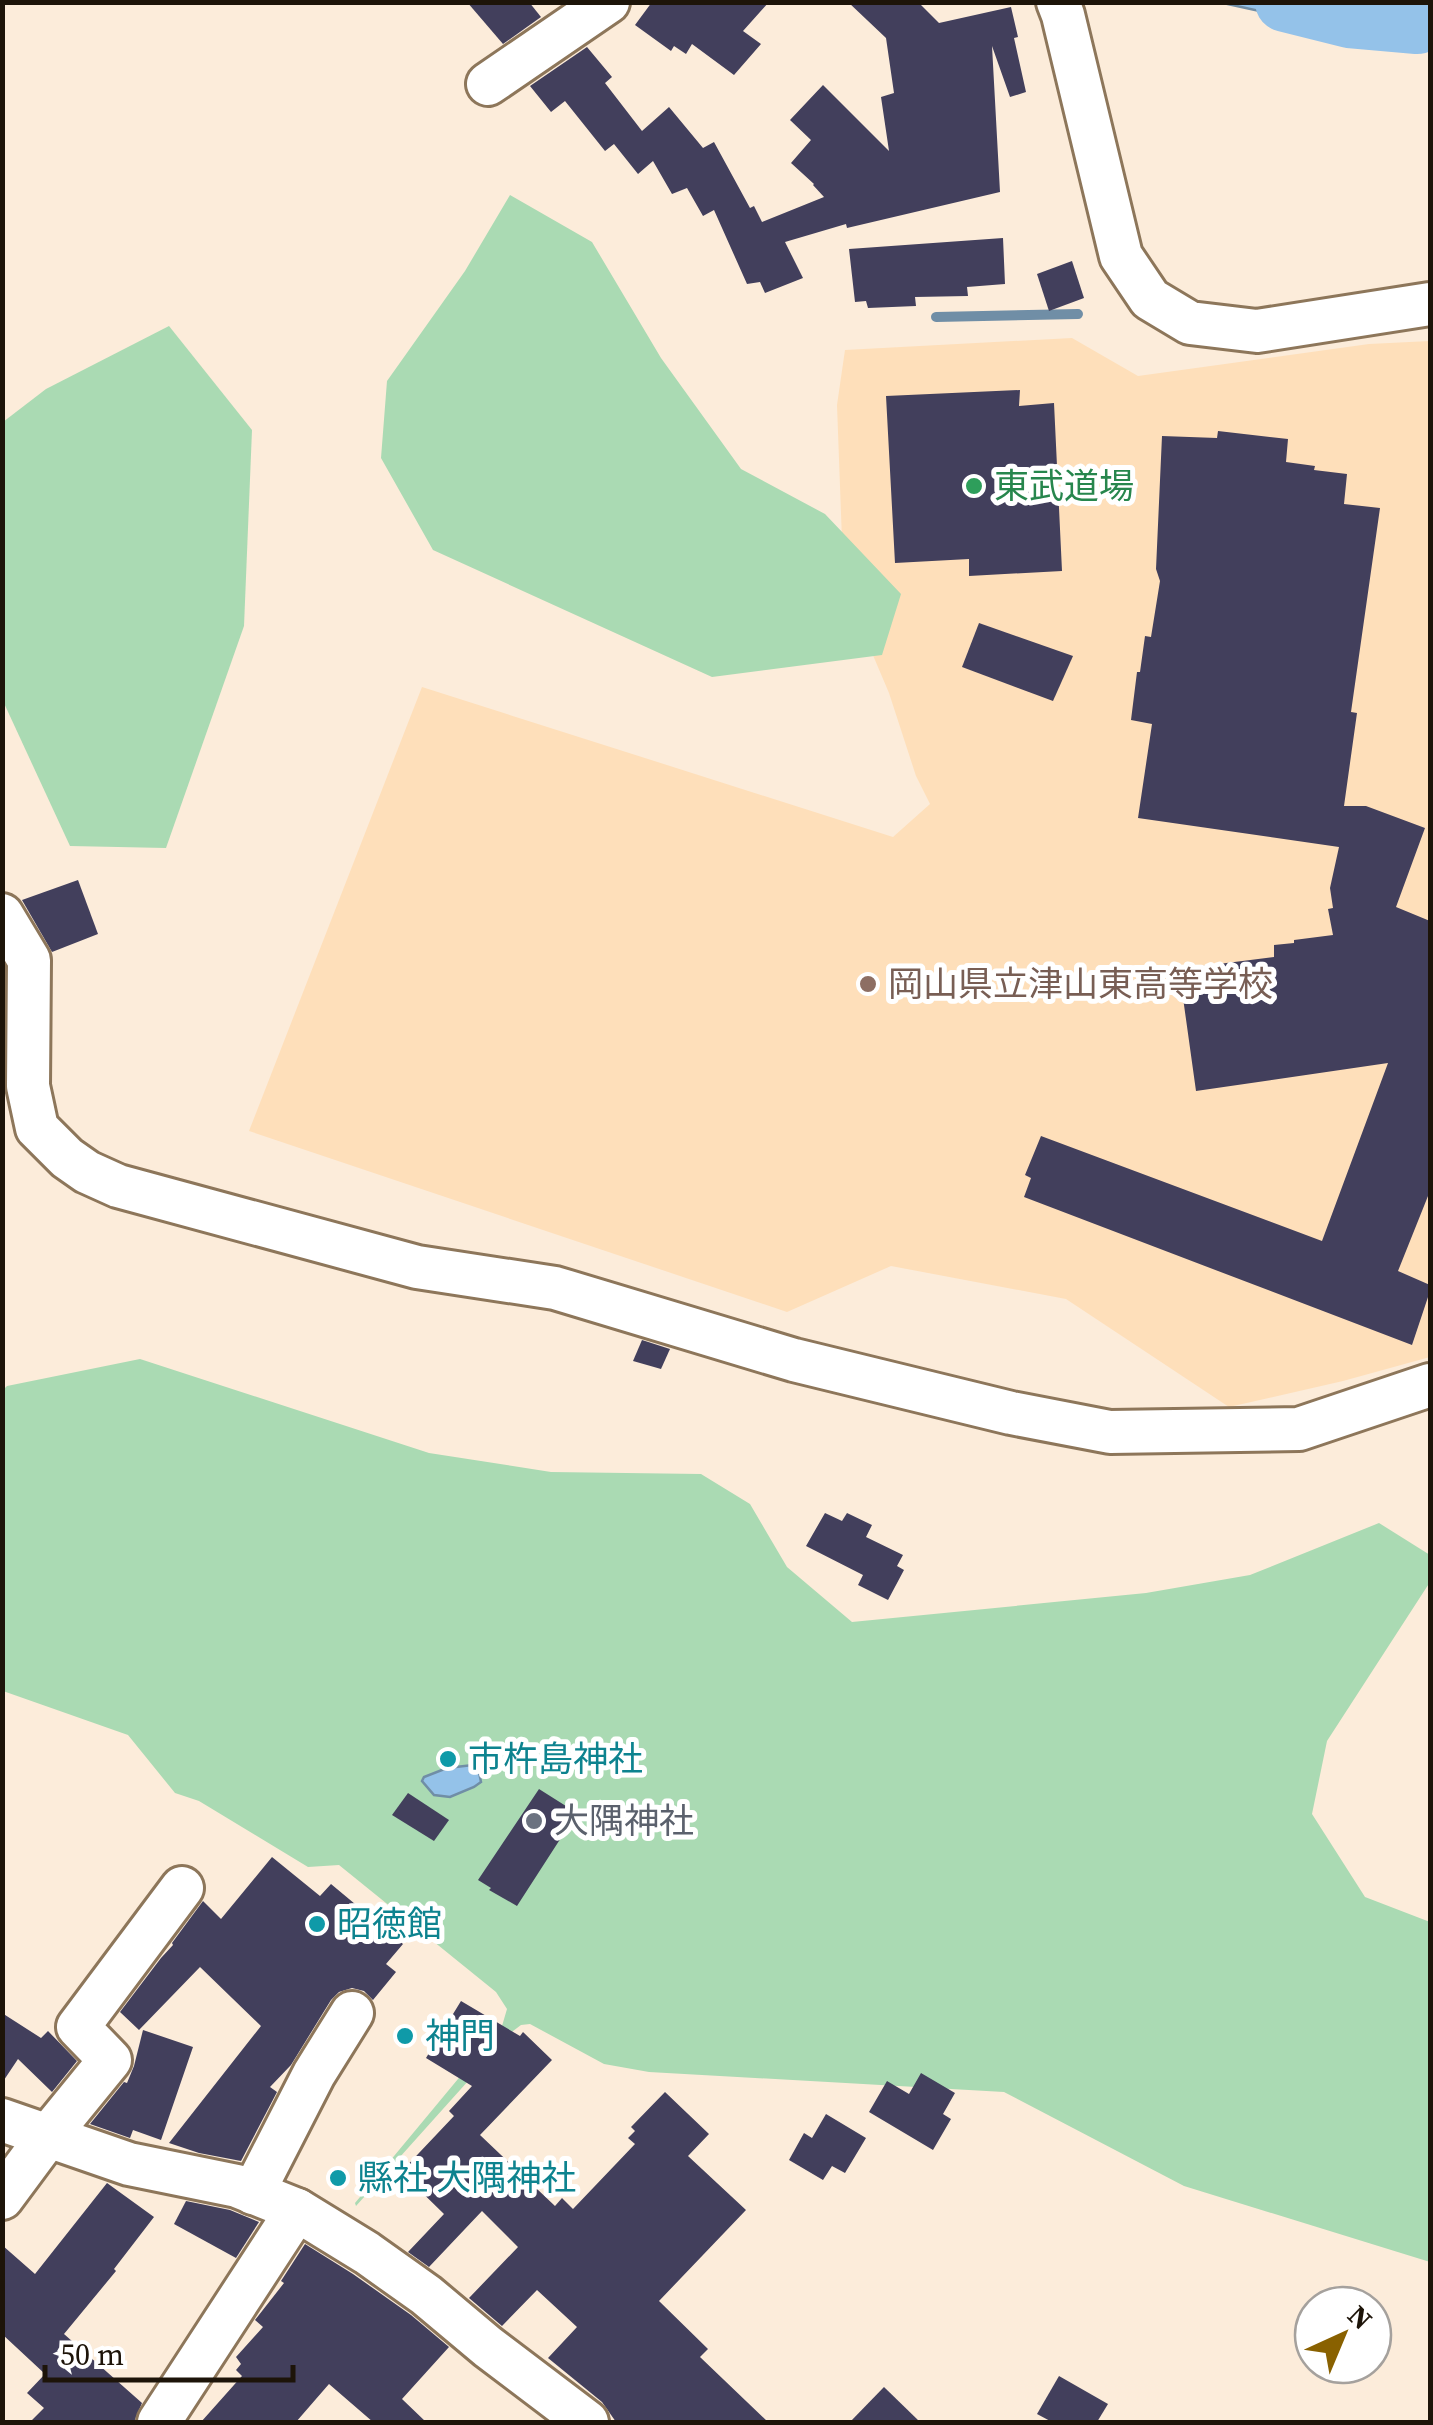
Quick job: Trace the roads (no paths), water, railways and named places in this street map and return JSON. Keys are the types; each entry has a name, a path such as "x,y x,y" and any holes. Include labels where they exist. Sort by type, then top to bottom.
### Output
{"street":[{"path":"488,84 608,2"},
{"path":"1058,2 1121,256 1150,299 1190,323 1257,331 1430,304"},
{"path":"2,914 29,960 28,1086 37,1128 67,1158 118,1186 417,1267 555,1288 794,1360 1011,1413 1110,1432 1299,1429 1430,1384"},
{"path":"2,2198 110,2060 78,2027 182,1888"},
{"path":"253,2193 314,2074 352,2013"},
{"path":"2,2120 129,2164 237,2186 297,2210 426,2295 488,2348 587,2422"},
{"path":"159,2422 297,2210"}],"water":[{"path":"1223,3 1292,3 1287,17"},
{"path":"478,1767 481,1782 450,1797 434,1795 422,1781 447,1768"}],"waterway":[{"path":"1285,2 1349,18 1417,24 1430,15"},
{"path":"936,317 1078,314"}],"place":[{"name":"東武道場","path":"974,486"},
{"name":"岡山県立津山東高等学校","path":"868,984"},
{"name":"市杵島神社","path":"448,1759"},
{"name":"大隅神社","path":"534,1821"},
{"name":"昭徳館","path":"317,1924"},
{"name":"神門","path":"405,2036"},
{"name":"縣社 大隅神社","path":"338,2178"}]}
